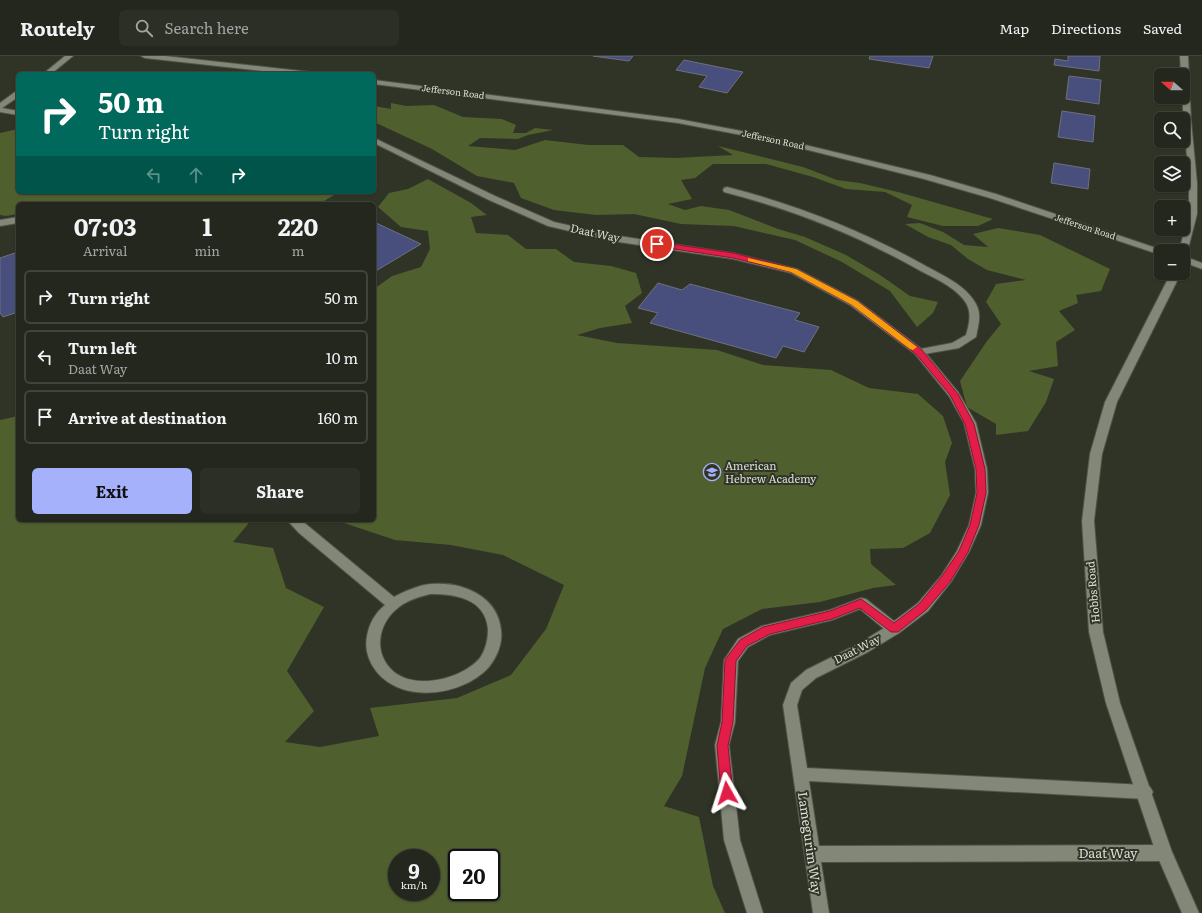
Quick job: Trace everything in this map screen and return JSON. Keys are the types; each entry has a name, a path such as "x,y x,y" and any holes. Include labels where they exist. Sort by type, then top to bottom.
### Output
{"street":[{"path":"49,72 69,56"},
{"path":"145,56 292,72"},
{"path":"1184,56 1187,120 1193,183 1193,214 1186,244"},
{"name":"Jefferson Road","path":"376,82 678,121 768,138 927,177 993,196 1154,250"},
{"path":"0,106 16,95"},
{"path":"0,110 16,113"},
{"name":"Daat Way","path":"376,141 492,198 551,224 612,238 733,256 794,270 854,303 919,352 954,394 970,424 981,469 982,493 975,525 963,552 950,572 923,607 894,629 863,648 811,674 796,686 790,705 800,774"},
{"path":"727,190 769,200 818,216 884,246 947,282 969,300 976,317 971,336 954,346 919,352"},
{"path":"0,223 16,220"},
{"path":"1190,262 1202,266"},
{"name":"Hobbs Road","path":"1172,280 1111,402 1096,454 1088,521 1096,632 1113,703 1145,792 1164,853 1191,913"},
{"path":"295,522 393,604"},
{"path":"430,589 450,589 468,594 483,603 492,616 496,631 493,648 484,663 468,676 448,684 428,687 407,685 390,677 378,664 372,649 373,633 381,618 393,604 410,594 430,589"},
{"path":"755,913 732,840 722,746 728,722 731,660 743,643 767,630 832,615 861,603 894,629"},
{"path":"800,774 1145,792"},
{"name":"Lamegurim Way","path":"800,774 820,913"},
{"name":"Daat Way","path":"812,854 1164,853"}],"green space":[{"path":"391,103 406,106 434,105 463,117 502,119 516,125 513,133 526,133 535,128 553,130 528,135 518,139 480,138 468,146 515,150 545,140 588,145 623,145 639,157 676,158 733,155 718,146 803,167 837,180 860,183 898,192 993,219 978,226 943,226 907,217 912,205 885,192 846,189 813,177 766,164 713,164 695,178 681,180 692,199 668,204 685,210 701,206 729,210 778,229 805,237 846,255 880,275 910,296 938,302 933,313 917,327 890,291 842,262 795,240 734,226 681,224 634,214 596,215 554,210 521,198 514,183 477,176 432,149 376,123 376,106 391,109"},
{"path":"16,129 16,194 336,194 322,202 16,202 16,214 6,216 0,215 0,133"},
{"path":"428,179 471,203 487,215 471,217 476,233 508,235 526,249 556,249 574,262 611,266 636,273 642,293 625,306 632,323 600,328 577,335 617,343 717,350 763,365 831,370 869,388 918,394 943,416 952,443 945,462 950,495 930,533 903,548 870,549 871,564 896,585 873,588 820,602 762,609 723,629 705,668 682,776 664,806 699,817 713,886 725,913 0,913 0,420 16,416 16,522 248,522 233,542 273,548 286,588 324,607 287,671 314,711 285,742 320,747 379,736 370,708 457,698 511,675 546,629 564,585 503,555 451,545 395,540 342,522 376,522 376,288 392,276 421,267 430,249 428,231 401,227 378,207 389,193 408,189"},
{"path":"920,223 943,232 964,245 988,247 973,234 998,228 1040,235 1110,269 1101,291 1076,295 1078,303 1059,311 1075,330 1056,342 1058,366 1029,371 1054,379 1046,402 1028,431 996,435 996,424 967,407 960,381 987,341 1001,324 986,302 996,284 1026,280 987,270 968,259 951,245 928,237 905,224"}],"building":[{"path":"593,56 633,56 629,61"},
{"path":"870,56 933,56 929,68 869,59"},
{"path":"1068,56 1100,56 1099,71 1054,65 1055,59 1068,61"},
{"path":"684,60 743,72 727,93 699,87 707,76 676,70"},
{"path":"1069,76 1101,80 1099,104 1066,99"},
{"path":"1062,111 1095,116 1093,142 1058,137"},
{"path":"1054,163 1090,169 1088,189 1051,183"},
{"path":"376,223 421,244 376,271"},
{"path":"16,253 16,313 3,317 0,313 0,258"},
{"path":"658,283 682,290 690,284 800,313 795,320 819,327 804,352 783,346 776,358 650,323 658,313 638,308"}],"slow traffic":[{"path":"750,260 794,270 854,303 913,347"}],"place":[{"name":"American Hebrew Academy","path":"712,472"}],"route":[{"path":"657,244 733,256 794,270 854,303 919,352 954,394 970,424 981,469 982,493 975,525 963,552 946,579 923,607 894,629 861,603 832,615 767,630 743,643 731,660 728,722 722,746 727,793"}]}
